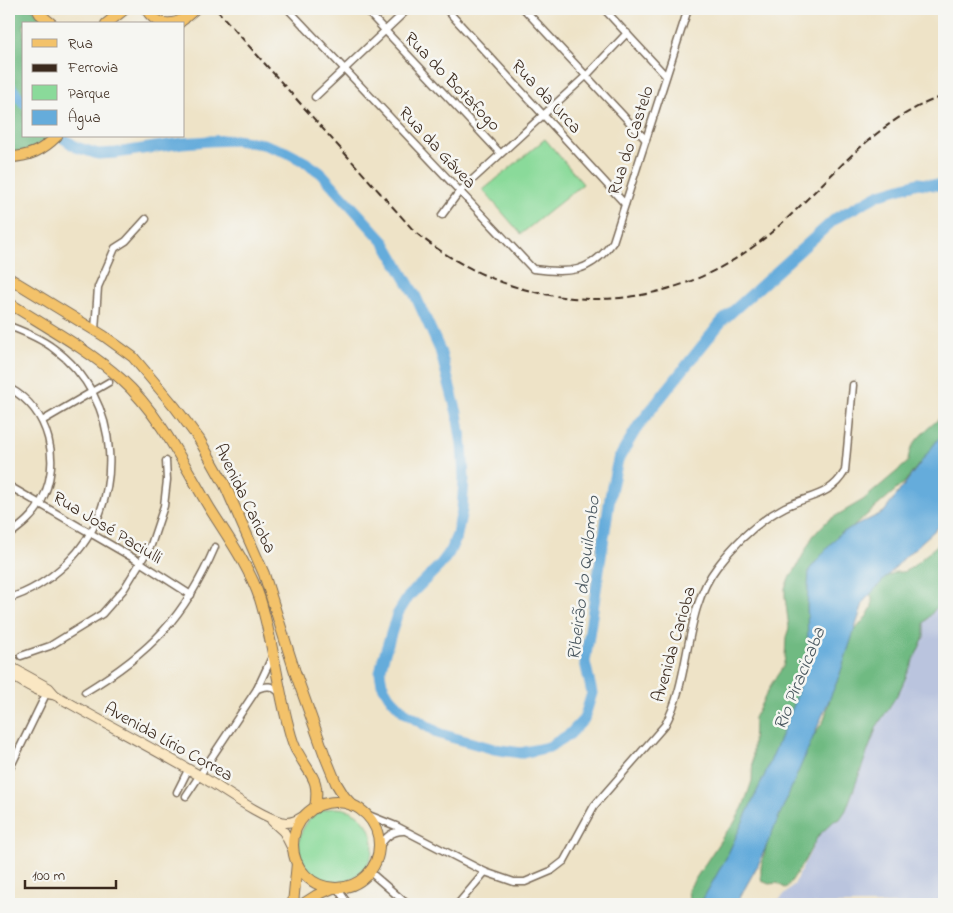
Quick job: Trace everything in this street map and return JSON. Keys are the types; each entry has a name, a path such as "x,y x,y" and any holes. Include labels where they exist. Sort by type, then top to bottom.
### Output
{"main road":[{"path":"38,9 40,14 50,22"},
{"path":"146,9 152,18 160,22"},
{"path":"181,21 195,9"},
{"path":"109,22 122,12"},
{"path":"9,157 32,154 55,138"},
{"name":"Avenida Carioba","path":"9,278 95,330 133,357 199,439 225,485 264,574 294,672 325,756 336,783 353,806"},
{"name":"Avenida Carioba","path":"9,303 103,364 130,387 148,408 230,540 249,574 259,597 280,693 295,747 314,778 317,787 311,811"},
{"name":"Avenida Lírio Correa","path":"9,666 50,693 199,776 266,816 284,832 294,850"},
{"name":"Avenida Lírio Correa","path":"9,674 50,693"},
{"path":"303,904 317,894 356,884 370,872 376,860 379,848 378,836 373,824 366,814 353,806 340,803 327,804 311,811 299,825 294,837 297,863 303,873 322,886 335,888"},
{"name":"Avenida Lírio Correa","path":"266,816 283,822 290,822 298,820 311,811"},
{"path":"293,904 297,863"}],"street":[{"name":"Rua da Gávea","path":"288,9 533,269 570,272 582,268"},
{"name":"Rua do Botafogo","path":"364,9 500,153"},
{"path":"315,97 408,9"},
{"name":"Rua da Urca","path":"446,9 625,204"},
{"path":"524,9 646,140"},
{"path":"604,9 666,76"},
{"name":"Rua do Castelo","path":"582,268 604,254 613,242 686,10"},
{"path":"442,215 459,192 587,75 628,33"},
{"path":"95,330 98,287 115,248 126,240 146,218"},
{"path":"9,326 28,333 54,348 76,368 92,392 103,415 109,439 110,464 108,488 101,512 90,534 76,555 58,572 37,586 9,598"},
{"path":"42,421 109,382"},
{"name":"Avenida Carioba","path":"366,814 485,872 514,882 525,882 552,871 564,861 594,806 665,725 673,710 683,674 699,598 715,569 732,548 757,525 785,508 828,490 838,483 845,471 853,385"},
{"path":"9,388 24,398 42,421 50,446 51,471 48,488 40,504 27,521 9,535"},
{"path":"21,656 50,646 102,614 124,589 150,545 164,506 168,480 166,461"},
{"name":"Rua José Paciulli","path":"9,486 191,594"},
{"path":"85,692 116,673 145,650 170,624 191,594 215,547"},
{"path":"186,796 257,689 272,657"},
{"path":"257,689 271,686 280,693"},
{"path":"9,770 50,693"},
{"path":"176,792 188,770"},
{"path":"379,848 392,832 404,831"},
{"path":"370,872 407,904"},
{"path":"458,904 485,872"},
{"path":"335,888 348,904"}],"shaded area":[{"path":"944,599 944,904 775,904 794,885 930,609"}],"green space":[{"path":"9,9 33,9 44,22 22,22 22,138 48,138 31,149 9,153"},
{"path":"545,139 583,184 521,234 483,190"},
{"path":"944,414 944,440 927,461 919,464 905,482 832,545 816,657 711,904 687,904 689,899 688,890 726,832 733,825 743,807 752,781 754,718 772,683 783,667 785,658 786,637 789,628 785,588 789,578 813,536 827,521 863,500 908,462 909,454 916,441"},
{"path":"944,539 944,598 924,623 924,637 899,692 877,726 846,810 840,819 834,821 818,836 788,886 785,888 777,883 769,884 762,881 761,867 766,847 766,832 789,775 824,720 835,680 852,634 872,607 872,597 867,588 895,572 903,572 911,568"},
{"path":"329,808 343,808 357,814 367,824 373,838 373,852 367,866 357,876 343,882 329,882 315,876 305,866 299,852 299,838 305,824 315,814"}],"water":[{"path":"944,431 944,522 906,556 864,601 839,677 759,863 736,904 700,904 726,858 765,774 795,702 808,648 807,605 809,570 839,534 884,512"}],"waterway":[{"name":"Ribeirão do Quilombo","path":"9,85 22,101"},
{"name":"Ribeirão do Quilombo","path":"63,138 76,147 98,154 209,141 235,140 263,144 286,152 321,173 385,243 416,297 440,350 457,413 462,445 464,478 462,510 457,535 449,553 440,565 408,597 397,615 383,659 380,673 382,684 389,696 404,712 440,734 494,749 521,753 549,747 570,734 584,719 592,693 585,662 611,491 618,460 638,426 722,321 836,218 880,194 918,183 944,186"}],"railway":[{"path":"216,9 415,232 457,261 501,282 547,295 594,299 641,295 687,282 732,261 773,231 873,136 919,106 944,96"}],"water label":[{"name":"Rio Piracicaba","path":"798,678"}]}
